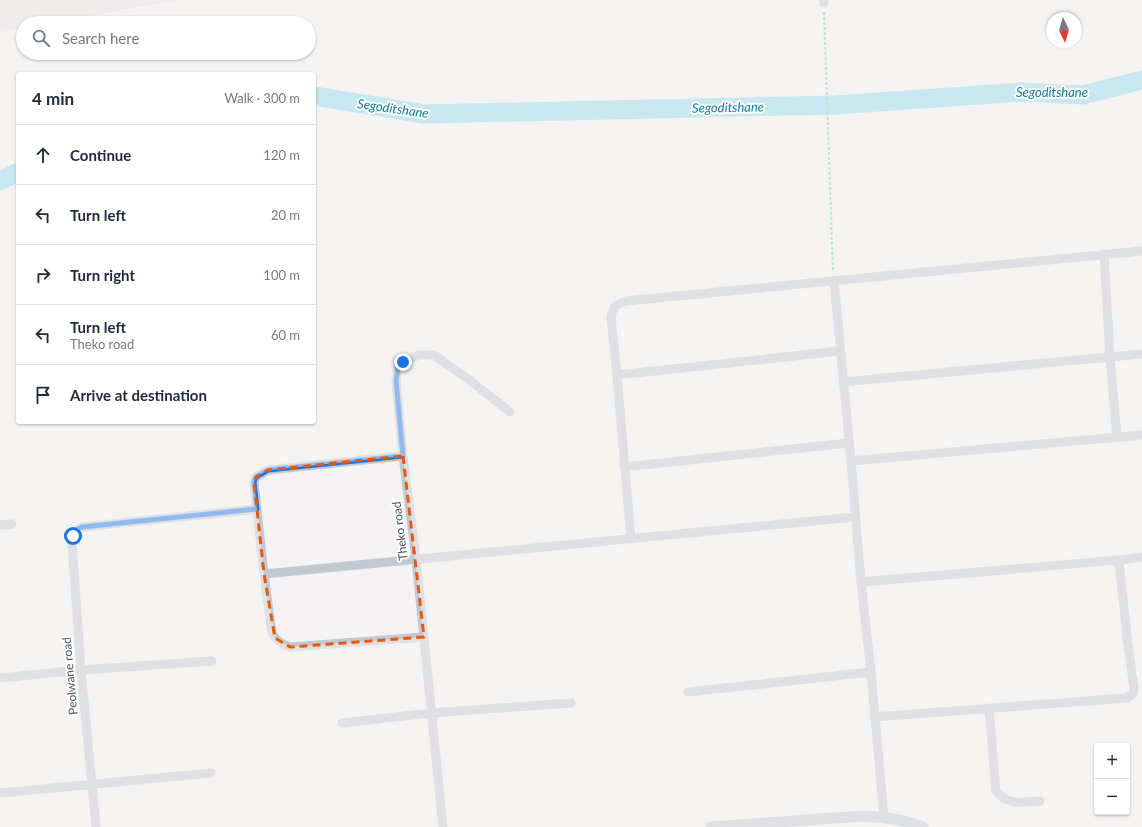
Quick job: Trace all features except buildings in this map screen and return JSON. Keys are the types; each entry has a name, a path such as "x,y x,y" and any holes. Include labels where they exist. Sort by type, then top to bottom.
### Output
{"street":[{"path":"631,539 611,318 612,309 616,304 626,301 834,280 1142,251"},
{"path":"1104,254 1110,357 1117,437"},
{"path":"834,280 884,817"},
{"path":"617,375 840,351"},
{"path":"843,382 1142,354"},
{"name":"Theko road","path":"443,827 416,559 403,456 396,381 398,367 409,358 419,355 434,355 510,412"},
{"path":"851,461 1142,435"},
{"path":"624,467 849,443"},
{"path":"403,456 268,470 256,477 254,482 264,574 272,633 283,645 290,647 424,637"},
{"name":"Peolwane road","path":"96,827 72,543 76,530 82,527 257,509"},
{"path":"264,574 855,517"},
{"path":"0,525 12,524"},
{"path":"861,582 1142,557"},
{"path":"874,717 1126,698 1132,694 1134,688 1119,560"},
{"path":"0,678 82,670 212,661"},
{"path":"688,692 870,672"},
{"path":"342,723 432,713 571,702"},
{"path":"989,708 996,791 1001,798 1014,802 1040,801"},
{"path":"0,793 211,773"},
{"path":"711,827 863,816 884,817 923,827"}],"path":[{"path":"824,2 834,280"}],"highlighted area":[{"path":"403,456 424,637 290,647 275,638 264,574 254,482 256,477 268,470"}],"shaded area":[{"path":"0,0 177,0 89,16 16,16 16,29 0,32"}],"waterway":[{"name":"Segoditshane","path":"316,96 424,114 836,105 1021,92 1083,95 1142,80"},
{"name":"Segoditshane","path":"0,181 16,173"}],"route":[{"path":"73,536 76,530 82,527 257,509 254,482 256,477 268,470 403,456 396,381 398,367 403,362"}]}
